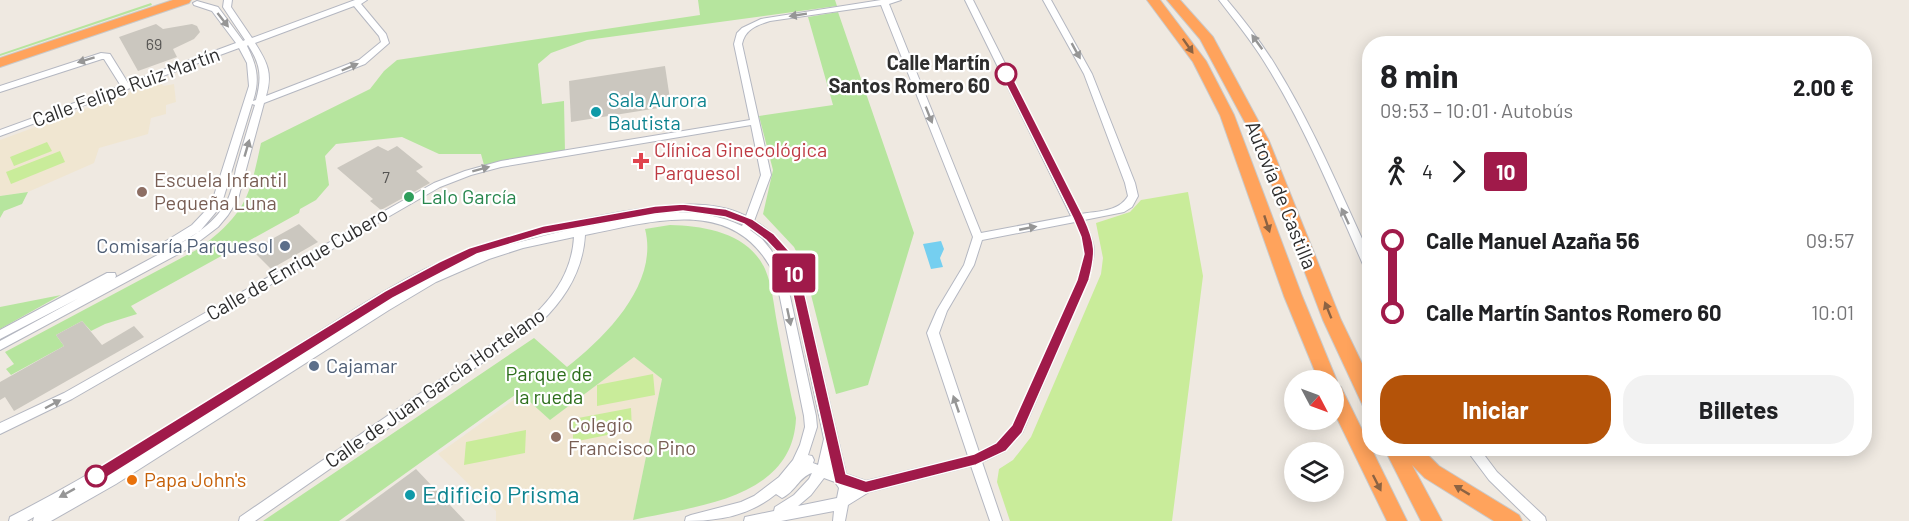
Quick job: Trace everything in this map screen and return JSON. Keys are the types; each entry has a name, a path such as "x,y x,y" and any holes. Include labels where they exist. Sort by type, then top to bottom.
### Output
{"highway":[{"name":"Autovía de Castilla","path":"1153,0 1199,61 1230,122 1293,296 1323,370"},
{"name":"Autovía de Castilla","path":"1173,0 1206,37 1262,141 1340,340 1362,385"},
{"path":"1181,0 1206,37"},
{"path":"0,58 168,4 188,1"},
{"path":"0,63 168,4"},
{"path":"1340,340 1362,370"},
{"path":"1344,414 1362,453"},
{"path":"1364,456 1397,521"},
{"path":"1397,456 1432,521"},
{"path":"1416,456 1432,472 1512,521"}],"street":[{"path":"188,1 214,0"},
{"path":"0,335 155,253 196,228 213,212 265,84 262,60 252,41 228,7 228,0"},
{"path":"747,227 766,175 738,44 741,33 769,19 897,0"},
{"path":"750,521 772,515 837,505 866,487 976,459 1001,447 1018,429 1078,291 1088,267 1090,254 1087,237 969,0"},
{"path":"978,237 1120,210 1128,205 1133,196 1088,74 1047,0"},
{"path":"1223,0 1268,58 1293,100 1362,251"},
{"path":"0,346 189,243 212,227 225,213 233,199 256,106 251,63 242,45 214,9 188,1"},
{"path":"256,106 362,62 385,43 359,1"},
{"name":"Calle Felipe Ruiz Martín","path":"0,133 359,1"},
{"path":"884,2 978,237 969,265 942,310 933,333 996,521"},
{"path":"0,89 101,56 107,56 112,61 126,87"},
{"path":"265,84 278,90 296,88"},
{"name":"Calle de Enrique Cubero","path":"0,429 77,391 437,185 501,164 753,122"},
{"path":"39,521 108,481 422,285 481,258 521,244 655,210 683,207 726,213 741,210 756,203"},
{"path":"726,213 777,243 792,268 830,438 840,478 845,488 839,521 794,487 798,472"},
{"path":"15,521 107,470 418,278 473,251 543,230 685,216 747,227 768,252 781,278 812,441 810,456 798,472 768,501 691,521"},
{"name":"Calle de Juan García Hortelano","path":"245,521 537,319 555,301 570,279 579,248 580,228"},
{"path":"772,515 803,496 822,471 830,438"},
{"path":"1477,456 1493,476 1540,521"},
{"path":"743,507 772,491 798,472 812,468 866,487"}],"shaded area":[{"path":"158,82 164,86 174,84 176,102 166,105 166,114 151,118 148,134 99,148 94,163 28,192 0,196 0,140"},
{"name":"Colegio Francisco Pino","path":"634,357 662,379 633,520 496,521 496,511 438,454 522,394 550,420"}],"green space":[{"path":"698,0 835,0 837,6 587,40 551,53 538,64 542,104 564,101 565,153 484,165 481,154 439,154 402,137 336,144 325,156 329,185 316,200 300,209 299,213 131,306 137,314 91,331 82,321 56,335 64,346 11,375 6,369 14,364 5,352 200,248 227,224 243,203 253,178 261,143 370,89 384,71 397,60 700,15"},
{"path":"151,3 152,5 0,56 0,54"},
{"path":"838,12 914,233 868,385 836,394 804,267 794,247 763,214 773,170 759,116 833,105 808,17"},
{"path":"47,142 52,151 14,166 10,157"},
{"path":"60,151 65,162 11,184 6,172"},
{"path":"28,192 22,204 4,211 0,218 0,196"},
{"path":"1188,192 1203,276 1172,521 1010,521 997,482 999,469 1013,460 1031,437 1101,274 1103,258 1096,223 1130,212 1141,200"},
{"name":"Parque de la rueda","path":"670,225 698,227 725,234 748,247 765,269 796,418 791,445 778,467 759,483 711,503 633,520 662,379 634,357 550,420 519,392 339,521 263,521 534,338 567,367 613,324 637,288 644,269 647,249 645,229"},
{"path":"61,295 0,329 0,307"},
{"path":"653,374 655,395 597,406 597,385"},
{"path":"631,408 632,430 573,442 573,419"},
{"path":"526,430 525,453 464,465 466,442"}],"water":[{"path":"941,241 944,249 940,258 943,267 931,269 923,244"}],"building":[{"path":"156,24 163,29 192,24 197,26 200,32 194,39 173,49 177,57 138,71 119,37"},
{"path":"665,66 671,106 571,122 569,81"},
{"path":"378,146 388,151 397,146 423,167 416,171 430,183 381,210 370,201 373,199 337,168"},
{"name":"Comisaría Parquesol","path":"299,224 318,242 271,269 252,250"},
{"path":"82,321 102,345 134,326 144,337 14,411 5,397 0,400 0,382 64,346 56,335"},
{"name":"Edificio Prisma","path":"416,469 465,521 345,521"}],"bus line":[{"name":"10","path":"96,476 389,295 473,251 543,230 683,207 708,209 748,221 777,243 786,255 796,282 840,478 866,487 976,459 1001,447 1018,429 1083,280 1090,254 1087,237 1006,74"}],"place":[{"name":"Calle Martín Santos Romero 60","path":"1006,74"},
{"name":"Sala Aurora Bautista","path":"596,112"},
{"name":"Clínica Ginecológica Parquesol","path":"641,161"},
{"name":"Escuela Infantil Pequeña Luna","path":"142,192"},
{"name":"Lalo García","path":"409,197"},
{"name":"Comisaría Parquesol","path":"285,246"},
{"name":"Cajamar","path":"314,366"},
{"name":"Colegio Francisco Pino","path":"556,437"},
{"name":"Papa John's","path":"132,480"},
{"name":"Edificio Prisma","path":"410,495"}]}
